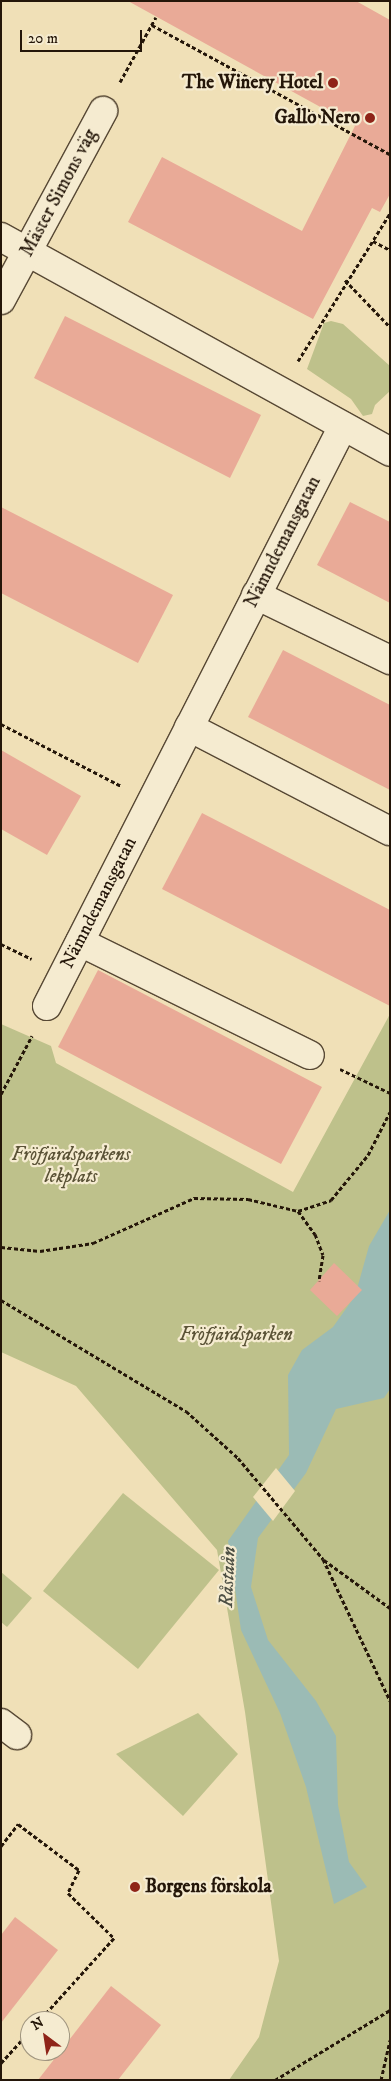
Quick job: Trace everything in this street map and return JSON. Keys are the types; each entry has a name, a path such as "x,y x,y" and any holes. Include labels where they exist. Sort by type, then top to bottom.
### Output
{"street":[{"name":"Mäster Simons väg","path":"1,300 103,111"},
{"path":"1,236 390,452"},
{"name":"Nämndemansgatan","path":"47,1006 343,426"},
{"path":"256,595 390,660"},
{"path":"189,727 390,831"},
{"path":"80,942 310,1055"}],"path":[{"path":"103,111 156,17"},
{"path":"152,25 390,154"},
{"path":"280,392 345,280 390,213"},
{"path":"373,241 390,250"},
{"path":"345,280 390,327"},
{"path":"1,724 151,801"},
{"path":"1,1094 47,1006"},
{"path":"310,1055 390,1093"},
{"path":"1,1247 40,1250 93,1243 194,1198 248,1199 298,1211 331,1200 368,1155 390,1112"},
{"path":"298,1211 315,1234 323,1255 319,1281"},
{"path":"1,1300 186,1411 238,1458 323,1559 390,1701"},
{"path":"323,1559 390,1608"},
{"path":"1,1846 18,1824 79,1870 68,1893 114,1938 48,2011"},
{"path":"275,2080 390,2010"},
{"path":"382,2080 390,2040"},
{"path":"1,2063 20,2042"}],"green space":[{"path":"331,321 343,324 390,366 390,391 375,405 372,414 363,416 351,399 307,369 324,323"},
{"name":"Fröfjärdsparken","path":"390,1014 390,2080 229,2080 259,2037 279,1961 245,1712 217,1550 76,1386 1,1352 1,1024 51,1046 56,1063 293,1192"},
{"path":"123,1493 219,1570 138,1669 43,1591"},
{"path":"1,1572 32,1598 7,1627 1,1622"},
{"path":"198,1713 238,1754 183,1816 116,1754"}],"water":[{"path":"390,1210 390,1389 384,1398 336,1409 306,1473 258,1538 251,1587 268,1640 316,1701 336,1736 338,1805 349,1862 367,1887 334,1904 306,1787 280,1713 241,1630 228,1541 289,1455 288,1375 302,1350 333,1327 355,1296 369,1246"}],"pier":[{"path":"276,1468 295,1491 273,1521 253,1497"}],"building":[{"path":"128,1 356,1 390,20 390,194 380,212 372,208 313,319 128,222 162,157 302,231 355,126"},
{"path":"65,316 261,415 230,478 34,378"},
{"path":"350,502 390,522 390,603 317,565"},
{"path":"1,507 173,595 138,663 1,593"},
{"path":"283,650 390,705 390,790 248,717"},
{"path":"1,750 81,796 47,855 1,829"},
{"path":"202,813 390,910 390,1006 162,889"},
{"path":"98,970 322,1087 281,1164 58,1047"},
{"path":"334,1263 362,1290 337,1316 310,1290"},
{"path":"15,1917 58,1950 1,2023 1,1935"},
{"path":"111,1986 161,2025 118,2080 38,2080 53,2061 70,2061 70,2039"}],"place":[{"name":"The Winery Hotel","path":"333,83"},
{"name":"Gallo Nero","path":"370,118"},
{"name":"Borgens förskola","path":"135,1887"}],"park label":[{"name":"Fröfjärdsparkens lekplats","path":"71,1166"}],"water label":[{"name":"Råstaån","path":"228,1577"}]}
